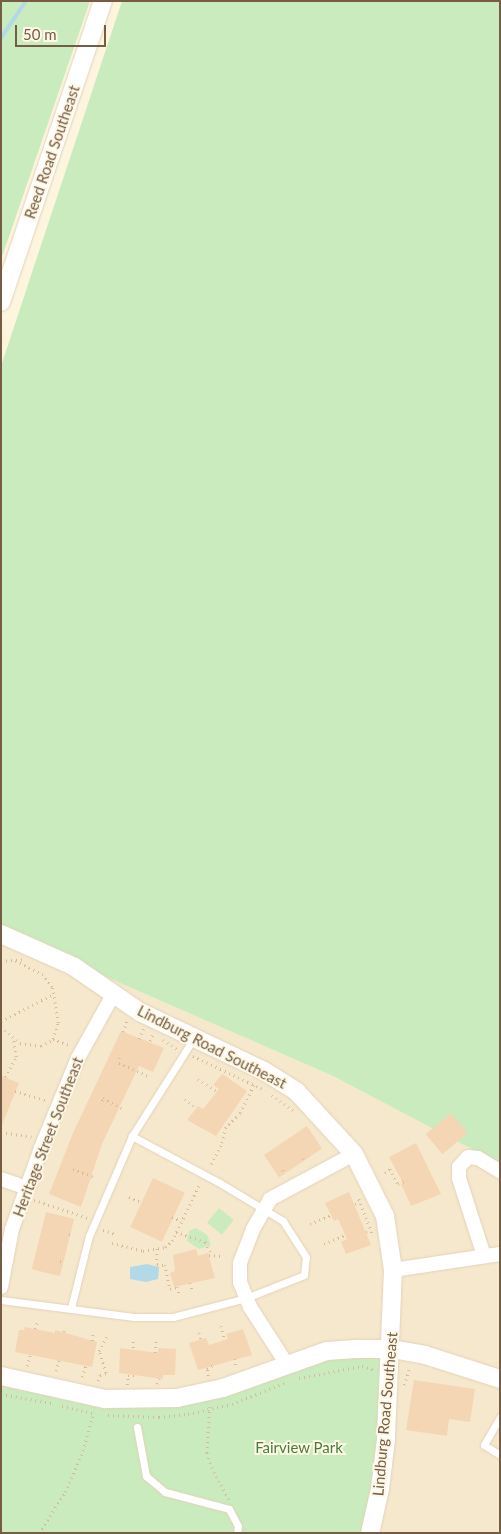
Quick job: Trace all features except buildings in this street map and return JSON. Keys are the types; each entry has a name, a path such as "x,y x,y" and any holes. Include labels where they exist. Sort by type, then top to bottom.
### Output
{"street":[{"name":"Reed Road Southeast","path":"1,302 103,1"},
{"name":"Lindburg Road Southeast","path":"1,934 73,966 190,1046 264,1071 297,1092 354,1154 385,1216 393,1270 392,1349 380,1489 370,1533"},
{"name":"Heritage Street Southeast","path":"1,1287 12,1229 28,1194 44,1141 82,1051 114,993"},
{"path":"286,1363 246,1298 240,1282 240,1263 261,1211 270,1200 354,1154"},
{"path":"484,1256 459,1178 459,1167 468,1157 478,1158 500,1171"},
{"path":"1,1178 28,1194"},
{"path":"393,1270 500,1254"},
{"path":"1,1376 105,1399 177,1398 208,1384 327,1351 392,1349 458,1364 500,1379"}],"lane":[{"path":"71,1308 89,1236 132,1136 190,1046"},
{"path":"1,1300 134,1317 173,1317 246,1298 296,1280 304,1275 307,1267 306,1257 283,1221 261,1211 218,1182 132,1136"},
{"path":"500,1417 484,1445 500,1455"},
{"path":"137,1427 146,1476 165,1492 229,1509 237,1529"}],"path":[{"path":"1,962 25,959"},
{"path":"13,960 43,975 54,994 58,1014 53,1039 41,1046 13,1040"},
{"path":"1,1021 54,994"},
{"path":"123,1032 128,1017 153,1034 190,1046 254,1084 301,1116"},
{"path":"1,1027 13,1040 16,1057 4,1077"},
{"path":"139,1039 144,1028"},
{"path":"150,1041 153,1034"},
{"path":"53,1039 82,1051"},
{"path":"120,1058 119,1062 151,1077"},
{"path":"198,1079 216,1092"},
{"path":"211,1164 222,1143 224,1128 240,1113 254,1084"},
{"path":"15,1091 59,1104"},
{"path":"103,1098 124,1109"},
{"path":"185,1099 196,1108"},
{"path":"1,1132 44,1141"},
{"path":"303,1158 305,1162"},
{"path":"73,1169 94,1177"},
{"path":"385,1173 390,1169 398,1184 407,1180"},
{"path":"112,1243 143,1252 157,1249 172,1241 202,1179"},
{"path":"28,1194 92,1219"},
{"path":"357,1194 373,1238"},
{"path":"129,1197 140,1202"},
{"path":"355,1204 360,1202"},
{"path":"310,1224 331,1215"},
{"path":"172,1217 181,1221"},
{"path":"103,1230 115,1234"},
{"path":"366,1232 371,1230"},
{"path":"176,1232 205,1242 211,1254 222,1256"},
{"path":"69,1234 73,1235"},
{"path":"324,1244 345,1235"},
{"path":"157,1249 158,1264 165,1265 170,1289 177,1287 180,1297"},
{"path":"190,1283 193,1293"},
{"path":"35,1329 36,1322"},
{"path":"221,1326 225,1340"},
{"path":"64,1332 65,1328"},
{"path":"199,1333 202,1339"},
{"path":"92,1341 93,1334"},
{"path":"98,1381 100,1375 106,1373 99,1351 106,1337"},
{"path":"133,1340 133,1348"},
{"path":"155,1353 156,1340"},
{"path":"27,1366 30,1355"},
{"path":"56,1372 59,1359"},
{"path":"234,1360 235,1364"},
{"path":"82,1378 86,1366"},
{"path":"213,1366 207,1369 211,1409 208,1453 214,1472 228,1496 237,1529"},
{"path":"1,1394 92,1413 160,1417 211,1409 318,1373 369,1366 376,1374"},
{"path":"127,1385 128,1376 137,1376"},
{"path":"39,1533 65,1492 83,1451 92,1413"}],"shaded area":[{"path":"1,931 333,1076 500,1164 500,1533 1,1533"}],"green space":[{"path":"1,1 90,1 1,260"},
{"path":"122,1 500,1 500,1164 333,1076 1,931 1,366"},
{"path":"219,1208 234,1220 222,1235 207,1223"},
{"path":"196,1228 207,1235 211,1245 199,1249 187,1241 189,1231"},
{"name":"Fairview Park","path":"392,1349 370,1533 1,1533 1,1376 83,1393 177,1398 279,1366"}],"water":[{"path":"147,1264 159,1267 158,1279 146,1282 130,1279 130,1267"}],"waterway":[{"path":"1,38 26,1"}]}
